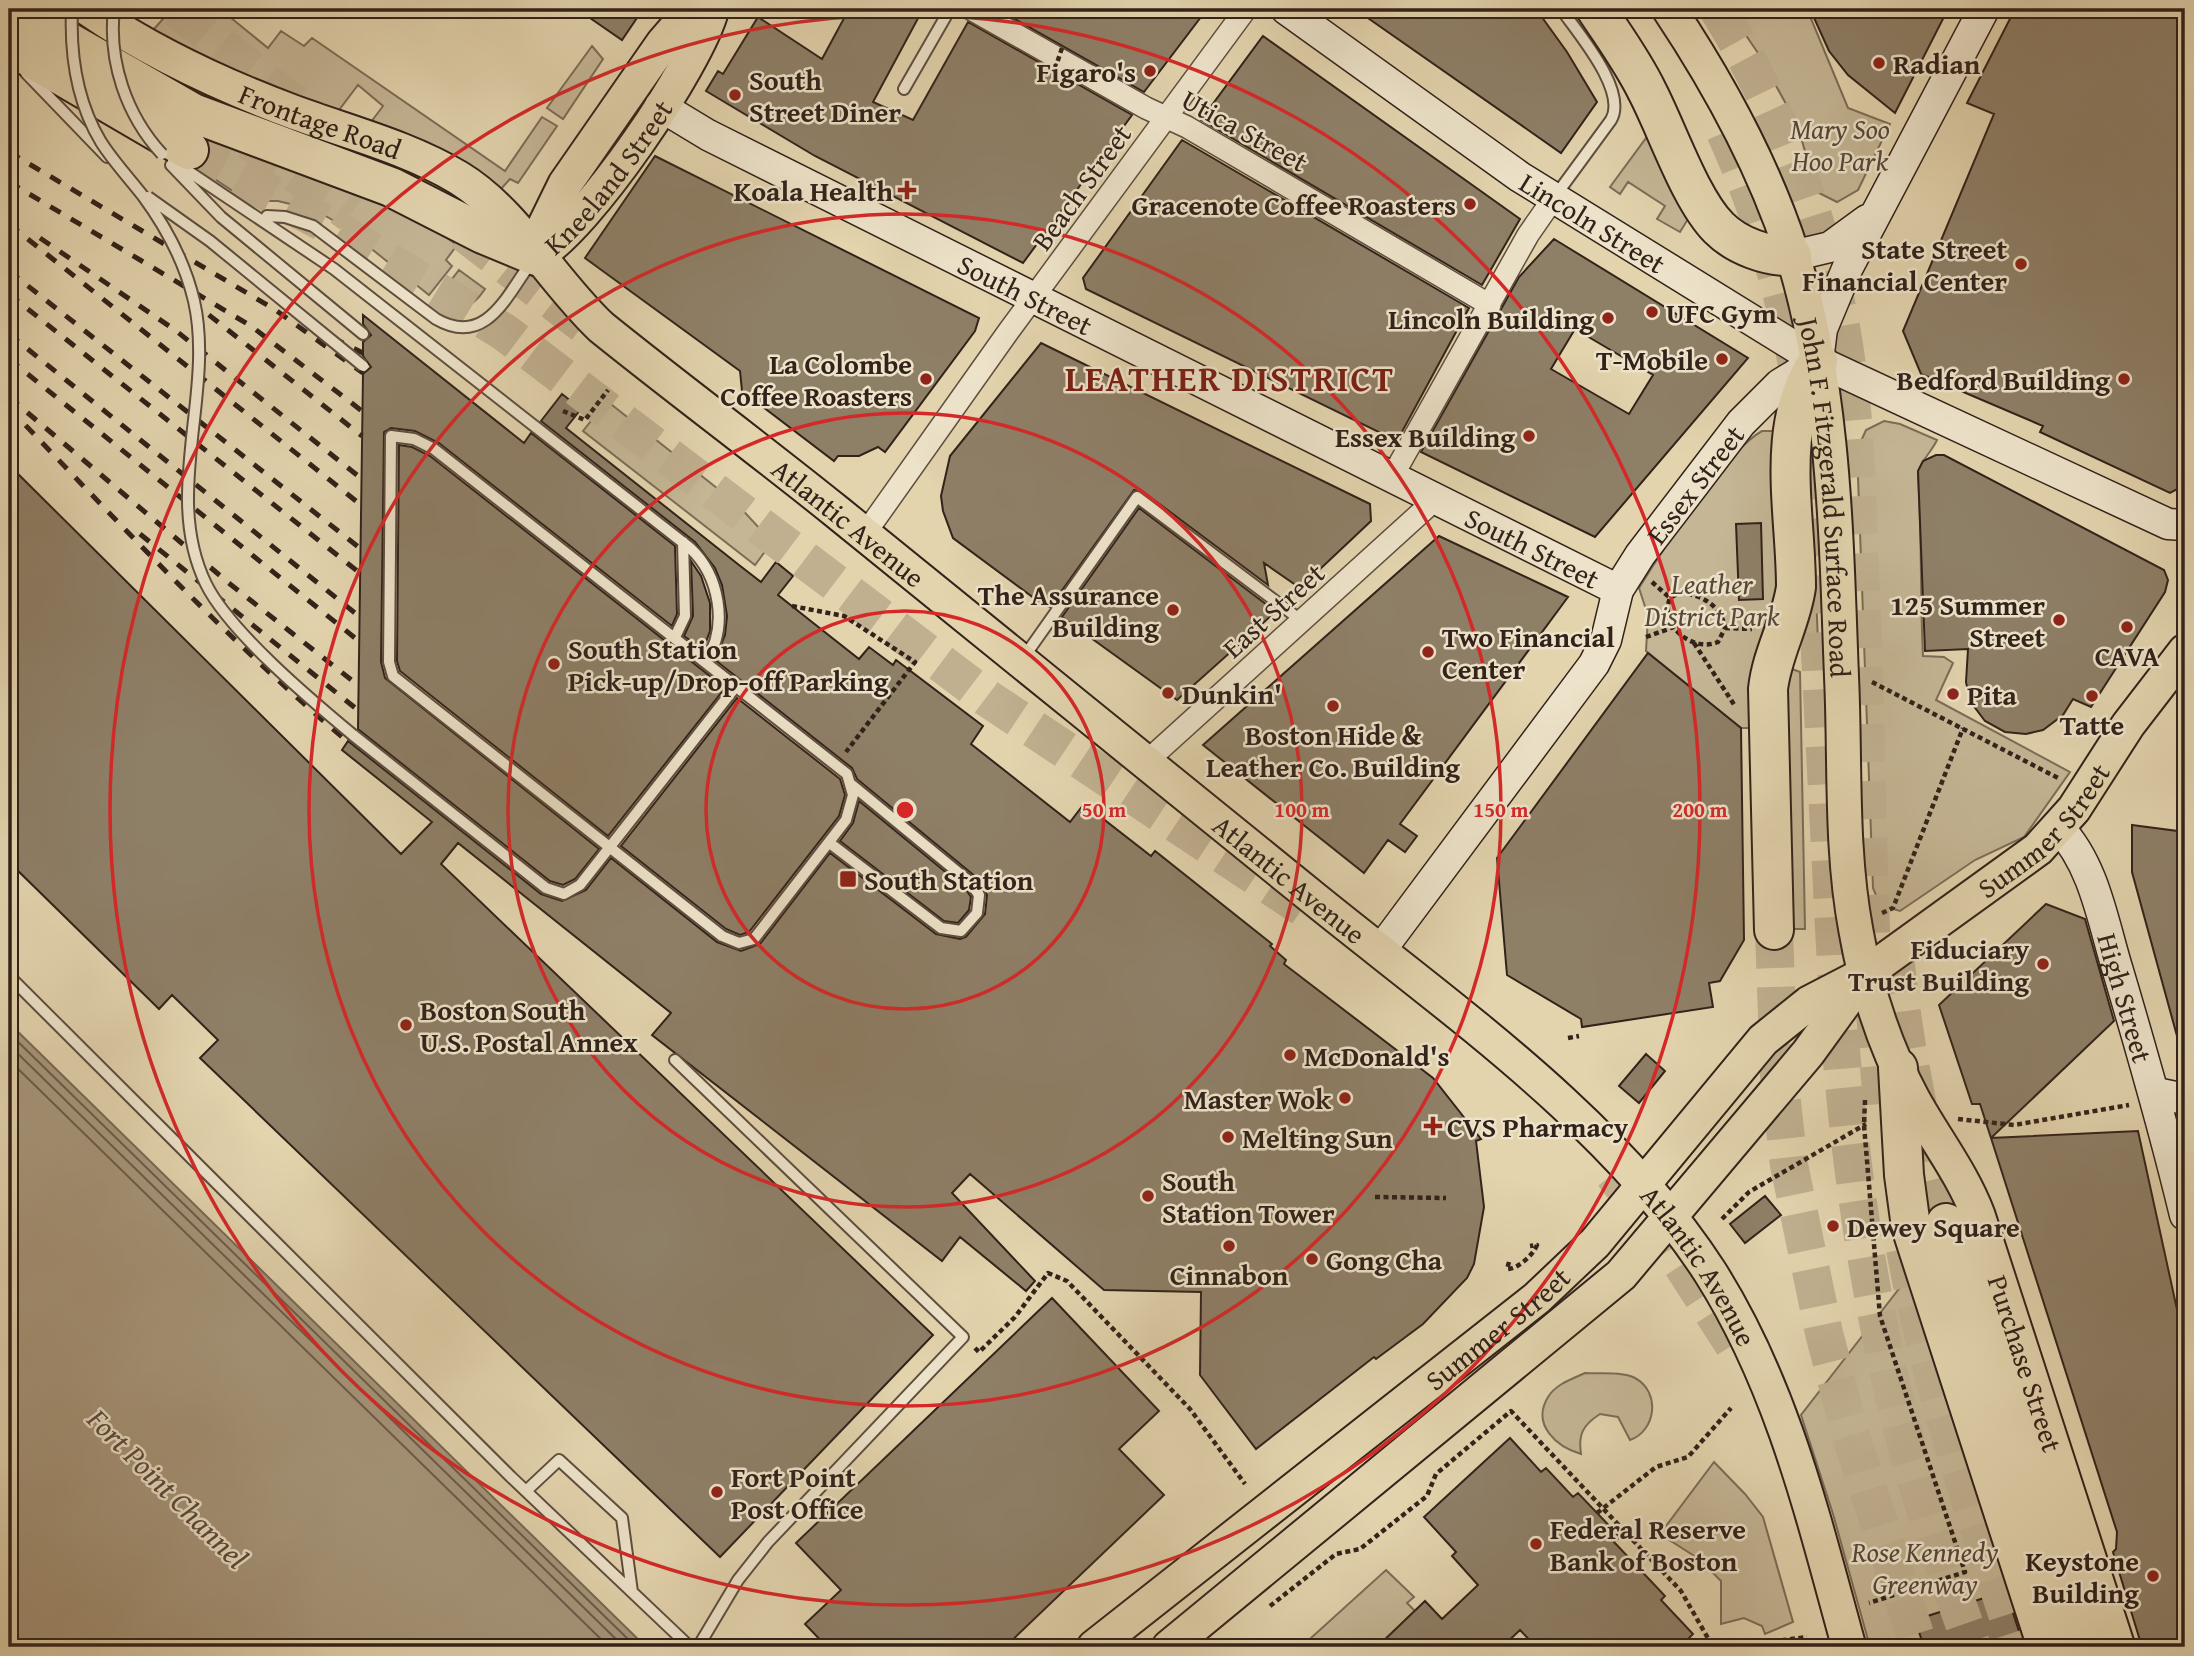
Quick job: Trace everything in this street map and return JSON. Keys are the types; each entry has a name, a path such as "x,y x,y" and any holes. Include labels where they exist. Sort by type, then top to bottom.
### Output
{"highway":[{"path":"11,9 193,113 391,187 482,234 536,256"},
{"path":"1596,9 1646,88 1698,197 1718,228 1732,239 1767,254 1792,256"},
{"path":"9,45 175,152"},
{"path":"1774,930 1768,689 1773,660 1792,609 1796,587 1793,418 1803,383 1818,361"},
{"path":"1898,1068 1904,1175 1911,1227 2047,1647"},
{"path":"1945,1223 2083,1647"}],"main road":[{"name":"Frontage Road","path":"88,9 160,53 222,83 390,146 446,171 492,202 536,256"},
{"name":"Kneeland Street","path":"536,256 547,218 571,174 663,43 682,21 699,9"},
{"name":"Kneeland Street","path":"536,256 560,240 584,214 699,46 712,9"},
{"name":"Lincoln Street","path":"1286,9 1553,199 1818,361 2179,530"},
{"name":"John F. Fitzgerald Surface Road","path":"1669,9 1707,68 1742,134 1792,256 1818,361 1833,493 1851,893 1866,974"},
{"path":"1818,361 1830,306 1879,206 1984,9"},
{"name":"South Street","path":"660,106 708,135 1618,590"},
{"path":"1792,256 1819,251 1842,242 1879,206"},
{"name":"Atlantic Avenue","path":"536,256 573,300 601,327 1021,660 1380,951 1549,1092 1644,1184 1671,1217 1721,1291 1772,1390 1808,1497 1849,1647"},
{"name":"Essex Street","path":"1380,951 1594,664 1606,640 1618,590 1640,555 1741,423 1780,384 1818,361"},
{"name":"Summer Street","path":"1094,1647 1537,1298 1595,1243 1763,1040 1809,1003 1866,974 2018,865 2059,828 2094,783 2128,725 2185,652"},
{"name":"High Street","path":"2059,828 2069,838 2088,874 2143,1099 2185,1214"},
{"name":"Summer Street","path":"1169,1647 1621,1275 1808,1053 1866,974"},
{"name":"Purchase Street","path":"1866,974 1898,1068 1972,1200 2118,1647"},
{"path":"2143,1099 2185,1099"}],"street":[{"name":"Utica Street","path":"971,9 1166,117 1490,305"},
{"name":"Beach Street","path":"864,535 1246,9"},
{"path":"1392,477 1528,235 1553,199"},
{"name":"East Street","path":"1146,762 1436,499"}],"lane":[{"path":"72,9 74,59 82,97 101,141 151,208 175,248 196,313 198,354 188,513 192,543 200,569 214,599 233,622 353,735 552,892 564,894 575,889 737,685"},
{"path":"114,9 116,56 125,95 136,119 175,152 324,262 683,542 706,565 715,588 717,634 706,661"},
{"path":"904,89 950,9"},
{"path":"1553,199 1611,120 1616,106 1610,83 1561,9"},
{"path":"9,57 128,178 161,207 210,241 363,366"},
{"path":"175,152 221,217 363,334"},
{"path":"267,216 285,217 313,226 436,319 462,329 485,323 536,256"},
{"path":"831,844 941,928 961,931 977,913 979,895 971,883 852,785 838,764 434,449 414,439 391,436 391,672 722,936 739,943 754,939 765,928 831,844 852,808 852,785"},
{"path":"1021,660 1137,497 1302,621"},
{"path":"675,637 685,616 683,542"},
{"path":"9,976 526,1491 690,1647"},
{"path":"675,1060 963,1337 768,1542 738,1580 698,1647"},
{"path":"526,1491 559,1460 622,1518 632,1592"}],"path":[{"path":"1055,69 1062,48"},
{"path":"564,411 585,420 608,390"},
{"path":"1646,577 1670,598"},
{"path":"1694,642 1707,645 1721,639 1725,628 1721,615 1710,603 1696,596 1679,593 1670,598 1667,610 1674,627 1694,642 1739,712"},
{"path":"792,606 844,617 915,662 838,764"},
{"path":"1646,637 1674,627"},
{"path":"1872,682 2061,779"},
{"path":"1893,908 1963,728"},
{"path":"1568,1038 1579,1036"},
{"path":"1949,1116 2014,1125 2143,1099"},
{"path":"1722,1219 1749,1192 1864,1125 1880,1317 1965,1572 1868,1603"},
{"path":"1375,1197 1446,1198"},
{"path":"1509,1262 1507,1269 1513,1269 1535,1252 1537,1245 1530,1246"},
{"path":"963,1337 979,1352 1015,1317 1048,1273 1066,1281 1190,1409 1245,1484"},
{"path":"1597,1513 1656,1467 1688,1457 1731,1408"},
{"path":"1261,1613 1336,1554 1360,1549 1427,1496 1436,1474 1511,1411 1681,1591 1713,1647"},
{"path":"1731,1647 1807,1637"}],"green space":[{"path":"172,9 220,9 268,48 281,31 304,46 312,38 505,171 542,117 557,126 518,183 510,179 501,189 440,152 371,122 383,106 358,85 339,110 245,76 153,30"},
{"name":"Mary Soo Hoo Park","path":"1728,9 1807,9 1848,108 1890,124 1858,190 1837,202 1817,192 1797,124 1758,53"},
{"path":"592,46 603,59 563,119 547,108"},
{"path":"199,134 398,209 428,224 457,245 446,260 452,266 429,295 343,226 315,210 278,201 248,201 195,166"},
{"path":"1649,134 1688,219 1680,232 1657,219 1665,206 1628,182 1620,194 1610,187"},
{"path":"459,270 485,289 468,306 456,309 442,306 435,301"},
{"path":"607,401 737,504 772,542 755,565 583,431"},
{"path":"1884,421 1900,424 1937,440 1923,462 1918,476 1923,656 1944,657 1953,663 1936,700 2070,772 2024,837 1975,860 1900,911 1880,905 1873,888 1857,450 1866,430"},
{"name":"Leather District Park","path":"1762,431 1775,431 1782,574 1763,656 1755,654 1753,728 1741,728 1646,651 1648,616 1639,588 1714,479 1731,458"},
{"path":"1814,565 1815,567 1818,643 1799,634"},
{"path":"1792,669 1800,672 1805,929 1792,929 1787,691"},
{"name":"Rose Kennedy Greenway","path":"1912,1272 2029,1647 1870,1647 1833,1514 1801,1415"},
{"path":"1585,1373 1624,1374 1643,1384 1652,1401 1652,1411 1650,1420 1639,1435 1630,1440 1618,1417 1600,1414 1589,1422 1583,1431 1580,1441 1581,1454 1563,1446 1549,1433 1543,1417 1551,1392"},
{"path":"1714,1462 1763,1517 1793,1622 1765,1634 1762,1626 1744,1618 1721,1624 1721,1581 1699,1559 1660,1534"},
{"path":"1386,1570 1414,1597 1407,1603 1415,1611 1377,1647 1301,1647"}],"water":[{"name":"Fort Point Channel","path":"9,1023 646,1647 9,1647"}],"building":[{"path":"577,9 643,9 622,40"},
{"path":"849,9 923,9 873,102 913,120 968,22 1132,115 1023,263 815,156 706,91 718,71 723,74 758,17 822,59"},
{"path":"997,9 1207,9 1144,92"},
{"path":"1355,9 1536,9 1567,52 1597,102 1561,153"},
{"name":"Radian","path":"1810,9 1948,9 1895,113 1848,75 1829,51"},
{"path":"2015,9 2142,9 2185,17 2185,485 2170,493 2040,432 2043,426 1921,374 1903,331 1994,114 1967,103"},
{"path":"1263,36 1520,219 1482,285 1201,120"},
{"path":"1182,140 1469,308 1397,441 1086,289 1083,278"},
{"path":"655,156 979,318 975,331 885,452 878,447 859,456 838,456 834,461 742,391 740,371 585,258"},
{"path":"1554,239 1748,358 1595,537 1421,452 1519,277","holes":["1575,329 1653,375 1629,414 1551,369"]},
{"path":"363,315 524,443 531,433 675,546 677,614 672,626 439,443 415,431 391,428 384,432 381,662 385,678 599,849 575,879 563,885 550,881 358,729 363,374 371,367 363,356 363,342 371,335 363,324"},
{"path":"1041,343 1370,504 1371,521 1300,588 1264,563 1268,585 1142,491 1134,490 1050,607 1042,604 953,538 943,511 941,496 950,456"},
{"path":"562,394 581,409 566,428 739,565 761,582 776,562 793,576 778,595 859,659 869,647 893,665 896,660 983,726 971,744 1070,822 1084,804 1151,856 1155,851 1272,944 1270,946 1286,960 1284,964 1433,1078 1481,1139 1476,1141 1484,1207 1474,1264 1467,1278 1423,1324 1376,1359 1374,1357 1256,1449 1200,1375 1201,1292 1104,1290 970,1174 952,1193 1035,1281 1026,1291 960,1237 942,1261 652,1035 671,1013 458,843 441,864 933,1335 720,1557 200,1058 218,1040 172,995 159,1009 9,862 9,465 401,854 432,822 342,750 348,741 541,894 562,901 586,890 611,858 717,942 741,951 760,944 830,853 936,934 960,939 966,937 985,914 987,895 977,878 857,779 852,768 715,660 725,635 727,616 722,585 715,568 695,542 541,421"},
{"path":"399,445 412,447 430,456 725,688 608,836 400,671 397,661"},
{"name":"125 Summer Street","path":"1936,455 1944,455 2164,570 2168,580 2165,592 2091,707 2073,699 2063,715 2043,730 2026,734 2005,732 1985,721 1970,701 1966,682 1968,649 1925,651 1918,471 1923,461"},
{"name":"The Assurance Building","path":"1139,508 1271,608 1272,615 1177,700 1062,617"},
{"path":"1761,523 1763,599 1739,600 1736,524"},
{"path":"1439,536 1568,597 1400,824 1417,836 1405,852 1388,840 1364,873 1203,745"},
{"path":"691,561 701,576 710,603 710,631 703,650 684,636 693,616"},
{"path":"1648,653 1741,728 1744,940 1720,981 1709,983 1713,1007 1582,1027 1581,1019 1507,975 1497,858"},
{"path":"737,698 840,779 845,795 839,816 749,932 740,935 726,929 621,846"},
{"path":"859,801 965,888 971,897 969,910 958,923 944,921 840,841 853,823"},
{"path":"2132,825 2185,832 2185,1035 2177,1036 2132,872"},
{"name":"Fiduciary Trust Building","path":"2046,904 2085,919 2114,1021 1991,1138 1980,1104 1972,1104 1939,1005"},
{"path":"1646,1054 1665,1071 1639,1103 1619,1086"},
{"path":"2138,1131 2185,1346 2185,1647 2142,1647 2113,1552 2116,1549 2117,1532 1991,1138"},
{"path":"1765,1196 1781,1215 1745,1243 1730,1224"},
{"path":"1052,1298 1159,1411 1119,1449 1164,1495 1005,1647 827,1647 805,1624 841,1590 796,1543"},
{"name":"Federal Reserve Bank of Boston","path":"1510,1438 1541,1472 1546,1468 1573,1497 1578,1493 1620,1537 1614,1542 1665,1596 1661,1600 1693,1634 1680,1647 1536,1647 1520,1630 1502,1647 1377,1647 1425,1601 1442,1619 1478,1585 1452,1556 1456,1552 1424,1517"},
{"path":"2006,1591 2024,1647 1924,1647 1915,1620"}],"tunnel":[{"path":"57,9 111,44"},
{"path":"177,9 271,86 404,187"},
{"path":"1718,9 1760,85 1810,206 1833,290 1847,363 1857,482 1870,916 1884,1121"},
{"path":"1725,132 1743,174 1772,258 1793,344 1807,432 1839,1025 1849,1134 1864,1242 1884,1349 1909,1455 1972,1647"},
{"path":"249,141 351,214"},
{"path":"189,150 339,231 504,332 987,698 1317,917"},
{"path":"463,232 598,336"},
{"path":"1774,930 1779,1075 1789,1165 1824,1333 1850,1433 1919,1647"},
{"path":"1895,955 1915,1090 1946,1223"},
{"path":"1613,1174 1670,1246 1735,1347"},
{"path":"1905,1249 1940,1401 2018,1647"}],"railway":[{"path":"9,152 274,309 363,373"},
{"path":"9,182 251,326 362,411"},
{"path":"9,224 361,505"},
{"path":"40,238 175,330 362,479"},
{"path":"9,271 361,549"},
{"path":"9,294 361,574"},
{"path":"190,300 362,436"},
{"path":"311,327 363,353"},
{"path":"9,334 360,617"},
{"path":"9,359 360,642"},
{"path":"9,397 230,584 359,686"},
{"path":"9,408 216,621 348,742"},
{"path":"140,534 359,711"}],"place":[{"name":"Radian","path":"1879,63"},
{"name":"Figaro's","path":"1150,71"},
{"name":"South Street Diner","path":"735,95"},
{"name":"Koala Health","path":"907,190"},
{"name":"Gracenote Coffee Roasters","path":"1470,204"},
{"name":"State Street Financial Center","path":"2021,264"},
{"name":"UFC Gym","path":"1652,312"},
{"name":"Lincoln Building","path":"1608,318"},
{"name":"T-Mobile","path":"1722,359"},
{"name":"La Colombe Coffee Roasters","path":"926,379"},
{"name":"Bedford Building","path":"2124,379"},
{"name":"Essex Building","path":"1529,436"},
{"name":"The Assurance Building","path":"1173,610"},
{"name":"125 Summer Street","path":"2059,620"},
{"name":"CAVA","path":"2127,627"},
{"name":"Two Financial Center","path":"1428,652"},
{"name":"South Station Pick-up/Drop-off Parking","path":"554,664"},
{"name":"Dunkin'","path":"1168,693"},
{"name":"Pita","path":"1953,694"},
{"name":"Tatte","path":"2092,696"},
{"name":"Boston Hide & Leather Co. Building","path":"1333,706"},
{"name":"South Station","path":"848,879"},
{"name":"Fiduciary Trust Building","path":"2043,964"},
{"name":"Boston South U.S. Postal Annex","path":"406,1025"},
{"name":"McDonald's","path":"1290,1055"},
{"name":"Master Wok","path":"1345,1098"},
{"name":"CVS Pharmacy","path":"1433,1126"},
{"name":"Melting Sun","path":"1228,1137"},
{"name":"South Station Tower","path":"1148,1196"},
{"name":"Dewey Square","path":"1833,1226"},
{"name":"Cinnabon","path":"1229,1246"},
{"name":"Gong Cha","path":"1312,1259"},
{"name":"Fort Point Post Office","path":"717,1492"},
{"name":"Federal Reserve Bank of Boston","path":"1536,1544"},
{"name":"Keystone Building","path":"2153,1576"}],"district":[{"name":"LEATHER DISTRICT","path":"1230,378"}]}
